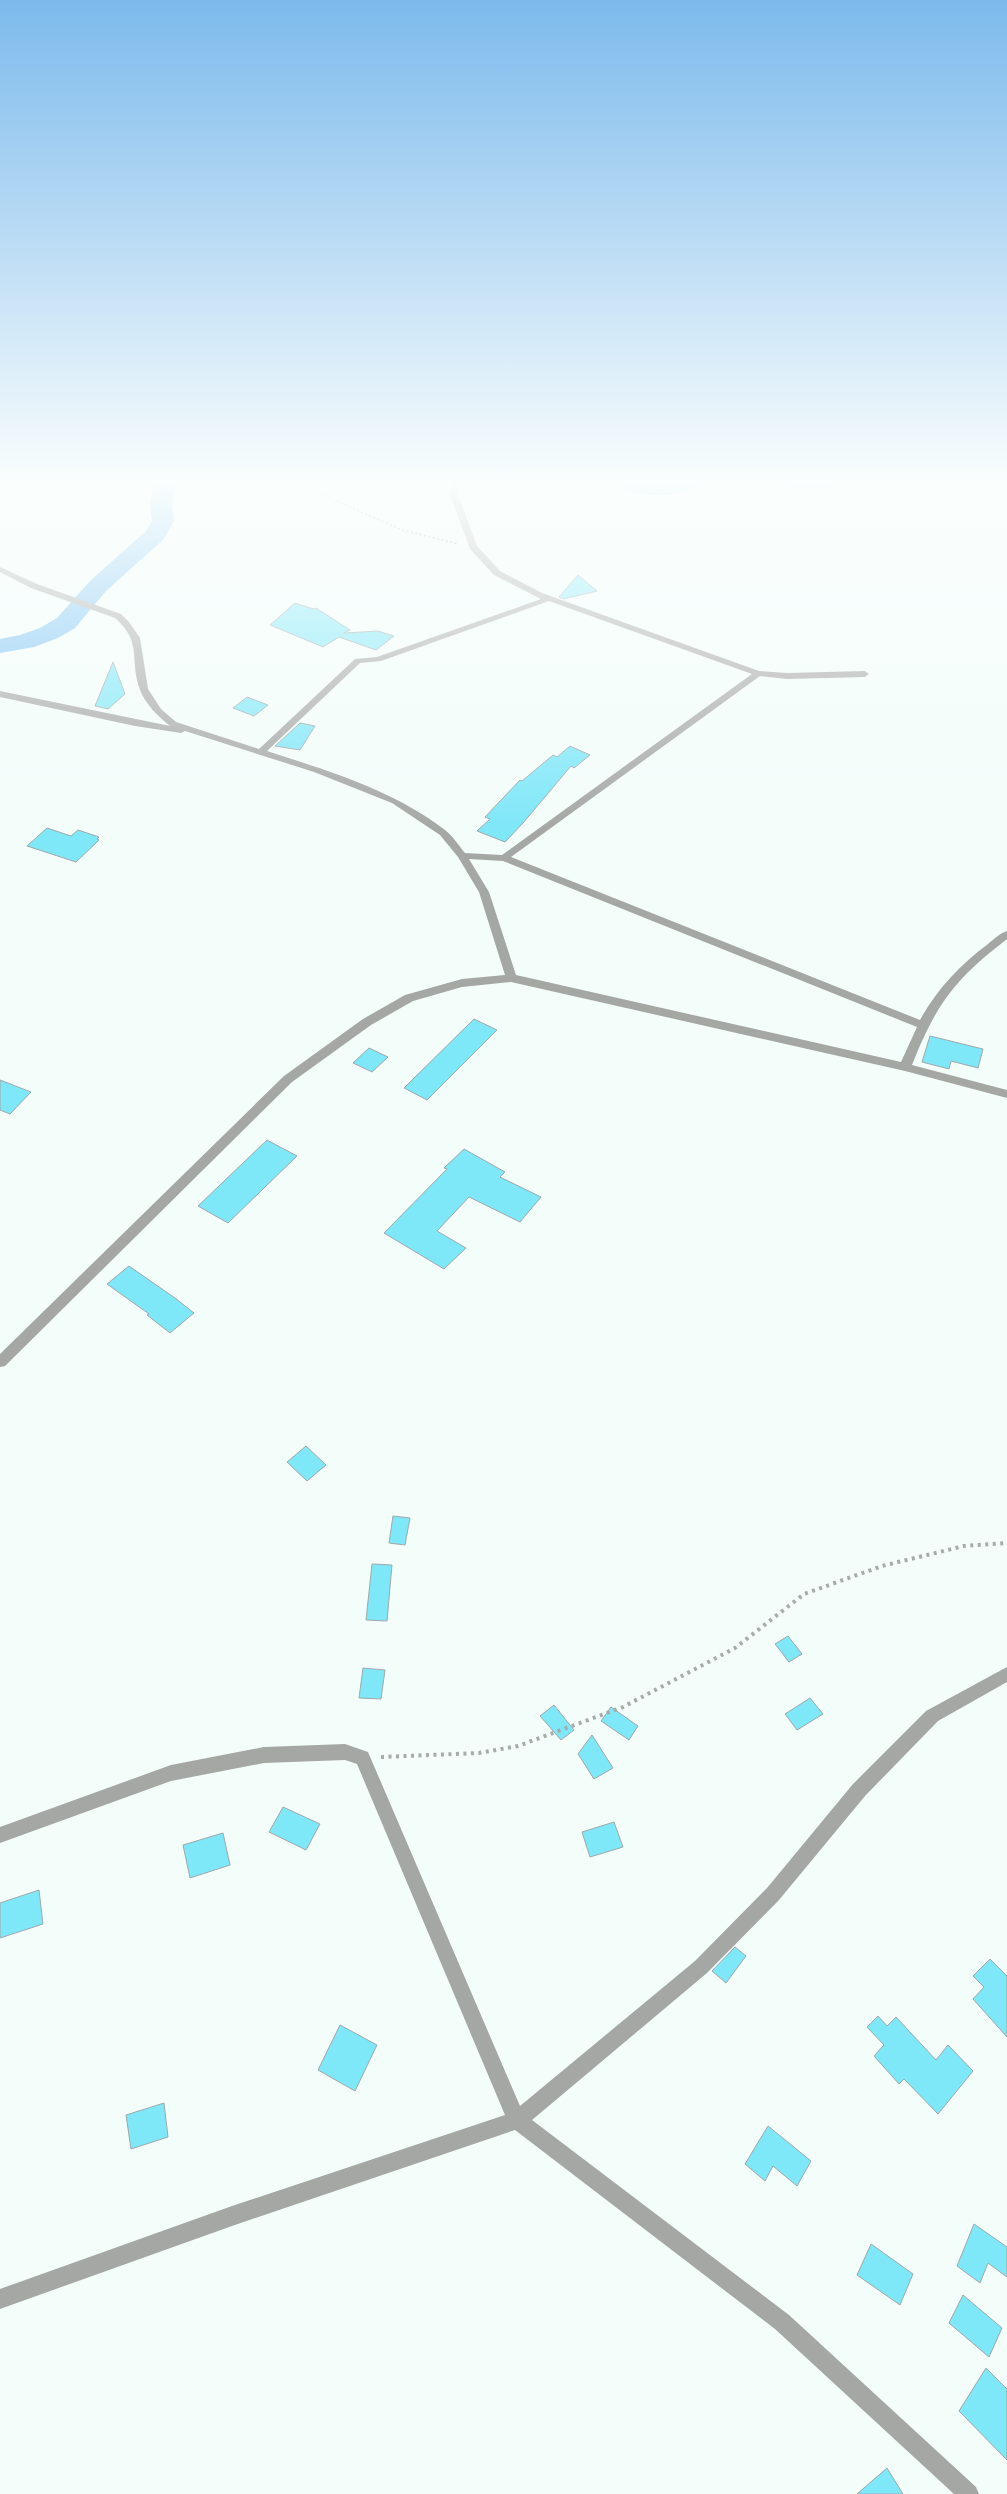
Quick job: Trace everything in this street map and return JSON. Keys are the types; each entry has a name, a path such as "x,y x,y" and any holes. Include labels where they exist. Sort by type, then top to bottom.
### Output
{"street":[{"path":"66,597 118,616 130,625 138,637 142,682 149,699 159,713 173,724 190,731 262,751 395,800 443,832 462,856 484,892 511,978"},
{"path":"545,597 758,673 787,676 865,674"},
{"path":"262,751 358,661 378,659 498,615 548,599"},
{"path":"504,858 758,673"},
{"path":"0,694 31,699 97,716 152,727 190,731"},
{"path":"462,856 504,858 922,1025"},
{"path":"905,1067 922,1025 938,999 963,971 1007,934"},
{"path":"0,1362 288,1079 367,1022 409,998 462,982 511,978 905,1067 1007,1094"},
{"path":"0,2299 232,2216 516,2120 701,1967 774,1894 859,1790 932,1716 1007,1674"},
{"path":"0,1835 171,1773 264,1756 345,1752 362,1758 516,2120 782,2322 968,2494"}],"path":[{"path":"362,1758 478,1753 518,1746 623,1707 735,1648 804,1594 882,1566 964,1546 1007,1542"}],"building":[{"path":"295,603 316,608 350,630 344,633 378,631 394,636 376,650 339,637 323,647 270,625"},
{"path":"113,662 125,694 108,709 95,706"},
{"path":"247,697 268,705 254,716 233,708"},
{"path":"300,723 315,726 300,750 275,746"},
{"path":"570,746 590,755 574,768 571,766 505,842 477,831 490,819 485,817 520,780 522,781 553,755 557,757"},
{"path":"47,828 71,836 78,830 99,837 97,839 99,840 76,862 27,846"},
{"path":"474,1019 497,1030 427,1100 404,1088"},
{"path":"930,1036 983,1049 978,1068 951,1061 949,1069 922,1062"},
{"path":"369,1048 388,1057 372,1072 353,1063"},
{"path":"0,1080 31,1092 10,1114 0,1110"},
{"path":"267,1140 297,1156 228,1223 198,1206"},
{"path":"464,1149 505,1172 500,1177 541,1197 520,1222 469,1197 437,1231 466,1248 444,1269 384,1233"},
{"path":"129,1266 194,1313 170,1333 147,1315 149,1314 107,1284"},
{"path":"306,1446 326,1465 307,1481 287,1462"},
{"path":"393,1516 410,1518 405,1545 389,1543"},
{"path":"372,1564 392,1565 387,1621 366,1620"},
{"path":"788,1636 802,1654 789,1662 775,1644"},
{"path":"363,1668 385,1670 381,1699 359,1698"},
{"path":"810,1698 823,1714 797,1730 785,1714"},
{"path":"554,1705 574,1730 561,1740 540,1716"},
{"path":"611,1707 638,1726 629,1740 601,1721"},
{"path":"592,1735 613,1768 594,1779 578,1754"},
{"path":"283,1807 320,1824 306,1850 269,1832"},
{"path":"614,1822 623,1847 590,1857 582,1832"},
{"path":"223,1833 230,1865 190,1878 183,1845"},
{"path":"39,1890 43,1924 0,1938 0,1903"},
{"path":"735,1947 746,1956 726,1983 712,1971"},
{"path":"990,1959 1007,1976 1007,2037 973,1999 984,1987 973,1976"},
{"path":"878,2016 887,2026 896,2017 936,2060 948,2045 973,2071 938,2114 904,2079 899,2084 874,2056 884,2045 867,2027"},
{"path":"340,2025 377,2045 355,2091 318,2070"},
{"path":"164,2103 168,2137 131,2149 126,2115"},
{"path":"768,2126 811,2161 797,2186 773,2166 765,2181 745,2164"},
{"path":"974,2224 1007,2247 1007,2277 988,2263 980,2283 957,2266"},
{"path":"871,2244 913,2274 900,2305 857,2275"},
{"path":"963,2295 1002,2328 989,2357 949,2323"},
{"path":"986,2368 1007,2389 1007,2460 959,2411"},
{"path":"887,2468 903,2494 857,2494"}],"waterway":[{"path":"0,646 25,642 49,633 66,623 88,597"}]}
